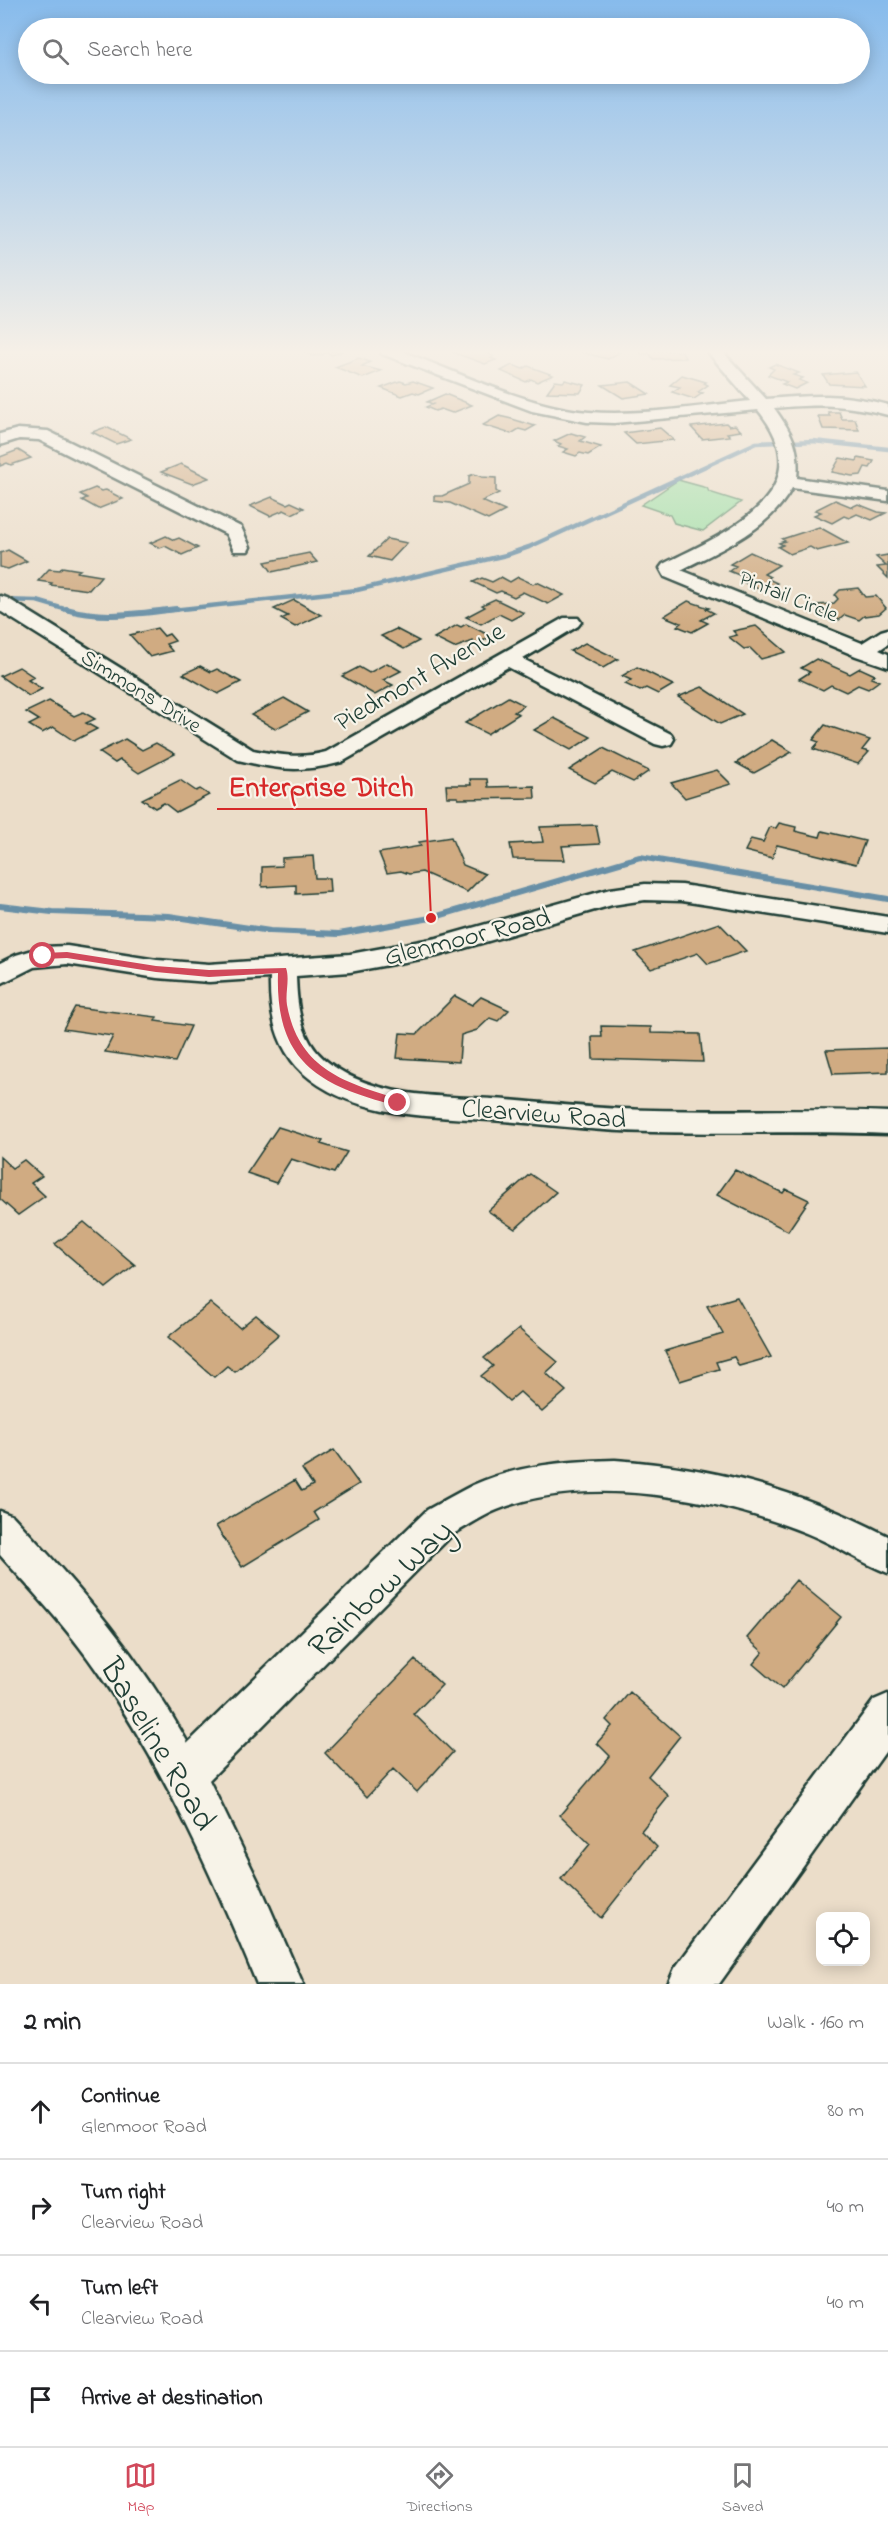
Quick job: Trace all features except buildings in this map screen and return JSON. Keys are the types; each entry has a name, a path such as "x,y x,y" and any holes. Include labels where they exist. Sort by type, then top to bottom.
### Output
{"street":[{"path":"59,444 234,531 241,547"},
{"path":"787,444 790,473 787,482 888,496"},
{"name":"Pintail Circle","path":"787,482 779,497 761,516 733,535 670,568 672,573 888,662"},
{"name":"Simmons Drive","path":"0,602 246,755 289,765"},
{"name":"Piedmont Avenue","path":"289,765 312,763 334,757 571,622"},
{"path":"863,652 888,635"},
{"path":"508,659 663,739"},
{"name":"Glenmoor Road","path":"0,975 25,961 43,956 67,955 156,969 209,974 350,963 437,947 518,926 610,897 645,892 682,893 888,925"},
{"name":"Clearview Road","path":"283,970 282,1002 288,1028 301,1053 326,1075 359,1092 398,1103 621,1120 888,1124"},
{"name":"Rainbow Way","path":"185,1775 440,1522 492,1494 549,1479 594,1475 672,1480 758,1499 821,1522 888,1555"},
{"name":"Baseline Road","path":"0,1528 52,1585 110,1656 185,1775 230,1863 280,1984"},
{"path":"691,1984 888,1714"}],"green space":[{"path":"678,480 707,488 709,492 741,502 703,531 674,523 670,515 641,505"}],"waterway":[{"path":"163,611 357,590 506,555 529,547 755,444"},
{"path":"837,444 888,449"},
{"path":"0,600 37,601 71,611"},
{"path":"66,609 107,615 177,609"},
{"path":"0,906 52,912 169,916 270,931 339,934 431,918 640,857 888,899"}],"place":[{"name":"Enterprise Ditch","path":"431,918"}],"route":[{"path":"43,956 67,955 156,969 209,974 283,970 282,1002 288,1028 301,1053 326,1075 359,1092 398,1103"}]}
